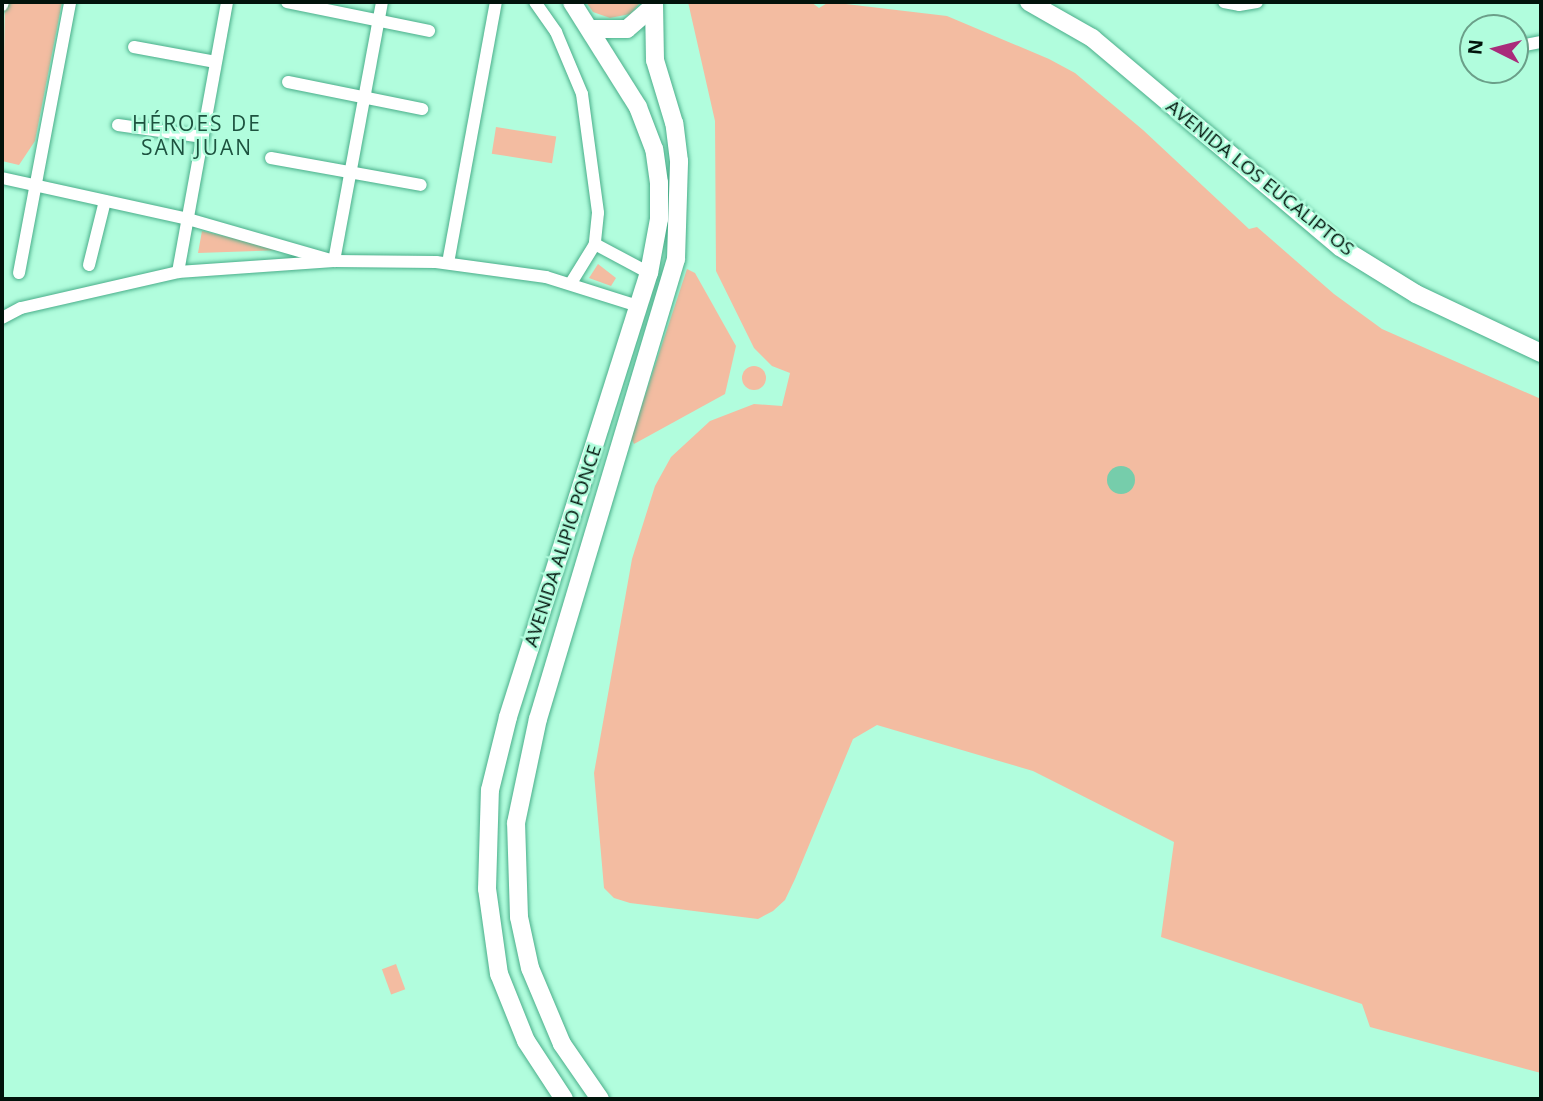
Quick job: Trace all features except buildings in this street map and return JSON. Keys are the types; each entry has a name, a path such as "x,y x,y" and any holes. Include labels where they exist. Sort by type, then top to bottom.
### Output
{"main road":[{"name":"AVENIDA ALIPIO PONCE","path":"564,1099 526,1041 499,974 487,889 486,833 495,763 649,273 659,219 654,149 621,73 572,2"},
{"name":"AVENIDA ALIPIO PONCE","path":"600,1099 562,1044 530,968 515,866 524,771 676,259 679,161 674,123 655,60 654,2"},
{"path":"590,29 627,30 654,2"},
{"name":"AVENIDA LOS EUCALIPTOS","path":"1029,2 1092,38 1340,247 1416,294 1541,353"},
{"path":"495,763 524,771"}],"street":[{"path":"19,273 70,2"},
{"path":"178,272 228,2"},
{"path":"287,2 314,4 429,31"},
{"path":"334,261 382,2"},
{"path":"448,263 496,2"},
{"path":"535,2 556,32 582,94 598,213 595,244 571,283"},
{"path":"1223,2 1239,5 1257,2"},
{"path":"134,47 216,62"},
{"path":"288,82 422,109"},
{"path":"118,125 202,137"},
{"path":"271,158 421,185"},
{"path":"2,178 188,219 334,261"},
{"path":"89,265 105,201"},
{"path":"595,244 649,273"},
{"path":"2,318 21,309 178,272 334,261 448,263 571,283 638,306"}],"shaded area":[{"path":"5,2 62,2 35,141 19,165 2,161"},
{"path":"586,2 641,2 630,14 610,18 593,12"},
{"path":"688,2 811,2 819,8 829,2 947,16 1049,59 1075,73 1143,130 1249,229 1257,227 1334,294 1382,329 1541,399 1541,1073 1370,1027 1362,1004 1161,937 1174,842 1033,771 877,725 853,739 795,879 785,900 773,911 758,919 630,903 614,898 604,888 594,773 632,559 655,486 671,457 710,421 754,404 782,406 790,373 772,366 754,348 716,271 715,121"},
{"path":"496,127 556,137 552,163 492,154"},
{"path":"202,231 285,250 198,253"},
{"path":"598,264 616,278 611,286 589,278"},
{"path":"687,269 695,273 736,346 725,394 634,444 631,438"},
{"path":"754,366 763,369 766,378 763,387 754,390 745,387 742,378 745,369"},
{"path":"1121,466 1131,470 1135,480 1131,490 1121,494 1111,490 1107,480 1111,470"},
{"path":"396,964 405,989 391,995 382,969"}],"district":[{"name":"HÉROES DE SAN JUAN","path":"197,135"}]}
